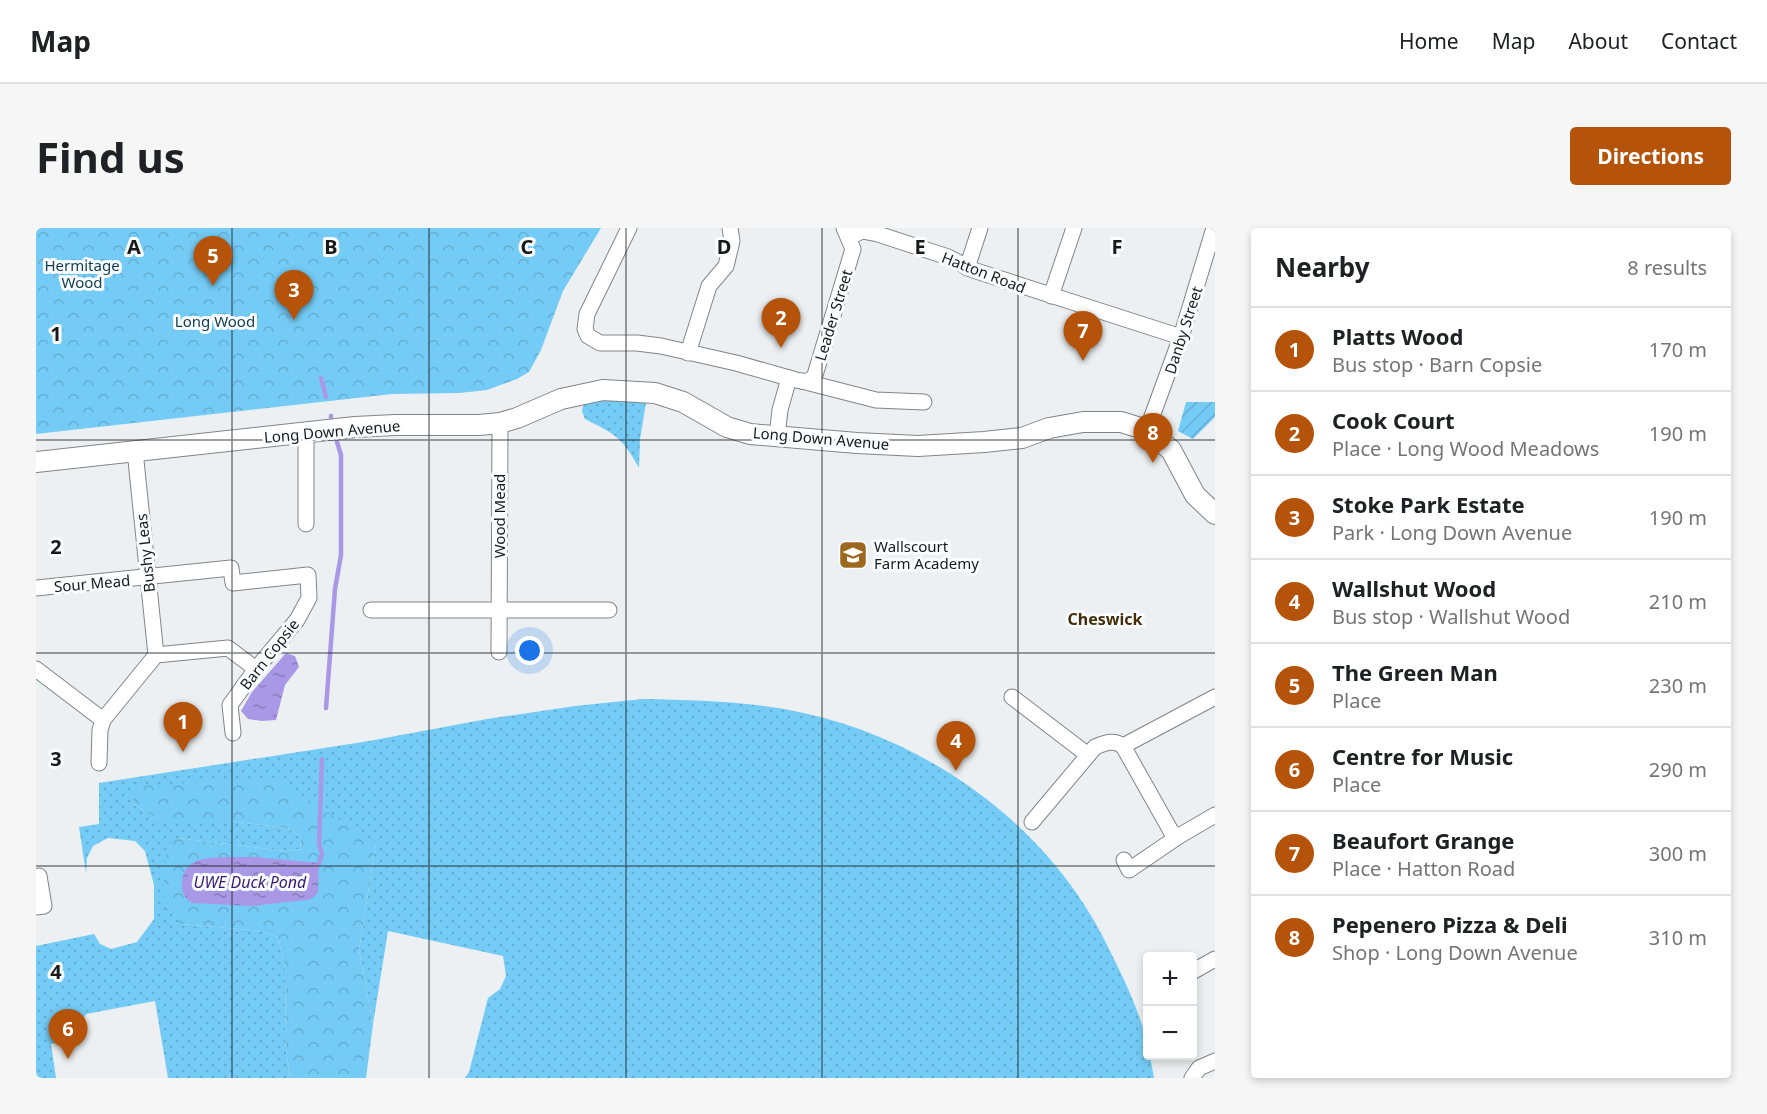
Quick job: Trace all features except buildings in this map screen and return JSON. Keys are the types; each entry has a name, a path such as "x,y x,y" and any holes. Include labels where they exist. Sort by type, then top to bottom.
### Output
{"street":[{"path":"629,228 587,314 585,328 588,336 600,343 637,343 736,363 876,400 924,402"},
{"path":"688,353 709,286 726,266 732,241 730,228"},
{"path":"967,268 980,228"},
{"path":"1051,296 1074,228"},
{"name":"Danby Street","path":"1147,430 1210,263 1214,228"},
{"name":"Hatton Road","path":"847,233 862,231 878,234 948,257 967,268 1181,337"},
{"name":"Leader Street","path":"796,380 813,380 815,375 853,249 847,233"},
{"path":"777,436 780,410 796,380"},
{"name":"Long Down Avenue","path":"36,462 306,432 395,425 500,423 578,394 603,390 632,390 656,393 683,402 727,427 750,434 918,446 1022,438 1049,428 1083,422 1121,422 1147,430 1171,450 1195,495 1215,514"},
{"name":"Wood Mead","path":"499,652 500,423"},
{"path":"306,432 306,524"},
{"name":"Bushy Leas","path":"135,451 156,655"},
{"name":"Sour Mead","path":"36,588 231,568 233,583 309,575"},
{"name":"Barn Copsie","path":"233,733 230,705 256,669 297,620 309,598 309,575"},
{"path":"371,610 609,610"},
{"path":"99,763 100,730 103,720 156,655 228,648 256,669"},
{"path":"36,669 103,720"},
{"path":"1012,697 1088,755"},
{"path":"1123,746 1215,697"},
{"path":"1032,822 1095,747 1108,742 1118,742 1123,746 1172,833 1179,836"},
{"path":"1124,860 1129,870 1215,815"},
{"path":"36,876 39,876 44,906 36,907"},
{"path":"1197,969 1215,959"},
{"path":"1192,1078 1198,1068 1215,1061"}],"green space":[{"name":"Long Wood","path":"36,228 601,228 563,291 541,350 529,372 487,390 459,393 392,394 36,434"},
{"path":"647,397 640,439 639,468 628,449 617,438 585,419 582,411 585,398"},
{"path":"1186,402 1215,402 1215,417 1193,439 1178,431"},
{"path":"643,699 696,700 784,709 835,721 884,739 931,762 975,791 1016,824 1052,862 1083,903 1109,949 1133,1001 1143,1028 1143,1060 1151,1060 1154,1078 465,1078 469,1072 488,998 500,989 506,976 503,956 388,931 373,1024 359,950 376,843 135,786 133,804 161,821 230,821 287,828 300,836 301,849 286,851 178,838 181,924 262,931 278,937 286,973 285,1041 290,1078 168,1078 155,1001 86,1014 82,1022 85,1038 51,1044 56,1078 36,1078 36,946 94,934 100,944 111,949 137,942 154,919 154,885 145,851 135,841 108,838 93,846 87,858 86,873 79,827 99,824 99,783 575,706"},
{"path":"274,778 376,843 359,950 373,1024 366,1078 290,1078 285,1041 286,973 278,937 262,931 181,924 165,907 163,867 169,844 178,838 286,851 301,849 300,836 287,828 230,821 161,821 133,804 134,786"}],"water":[{"path":"286,653 295,656 299,667 285,685 276,720 248,719 241,711 252,692"},
{"name":"UWE Duck Pond","path":"256,857 319,863 318,893 306,900 251,906 192,903 187,899 182,886 187,868 198,860"}],"waterway":[{"path":"321,378 326,397"},
{"path":"326,708 335,589 341,555 341,455 337,442"},
{"path":"319,863 322,854 319,844 322,759"}],"place":[{"name":"The Green Man","path":"213,286"},
{"name":"Stoke Park Estate","path":"294,320"},
{"name":"Cook Court","path":"781,348"},
{"name":"Beaufort Grange","path":"1083,361"},
{"name":"Pepenero Pizza & Deli","path":"1153,463"},
{"name":"Wallscourt Farm Academy","path":"853,555"},
{"name":"Platts Wood","path":"183,752"},
{"name":"Wallshut Wood","path":"956,771"},
{"name":"Centre for Music","path":"68,1059"}],"district":[{"name":"Cheswick","path":"1105,619"}],"park label":[{"name":"Hermitage Wood","path":"82,274"}]}
